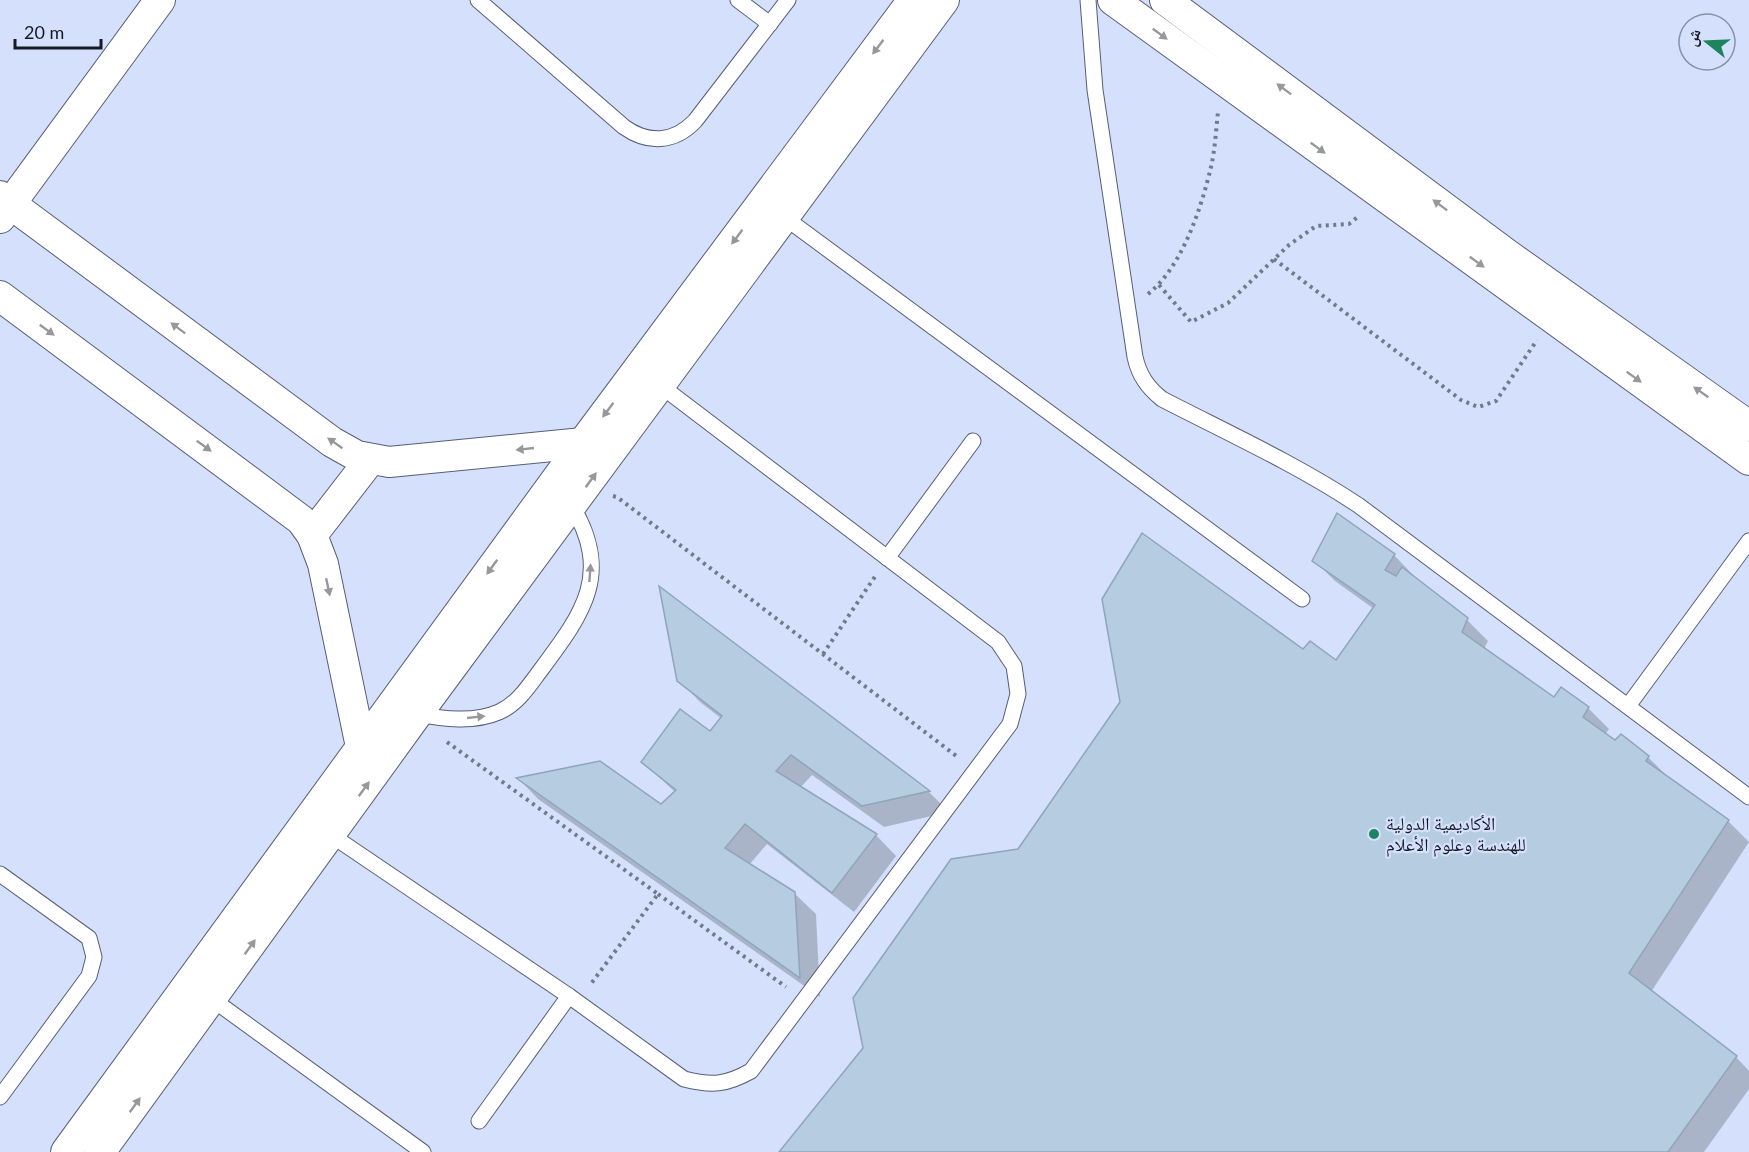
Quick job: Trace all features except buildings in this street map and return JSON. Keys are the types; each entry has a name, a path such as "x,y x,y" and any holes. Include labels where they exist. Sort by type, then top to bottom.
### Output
{"street":[{"path":"160,0 4,206 332,442 357,456 389,462 408,461 583,443"},
{"path":"774,209 913,0"},
{"path":"66,1152 201,990 320,827 415,712 649,378 774,209 944,0"},
{"path":"1113,0 1749,460"},
{"path":"1165,0 1508,255 1749,426"},
{"path":"0,296 301,520 312,535 323,564 361,747"},
{"path":"569,494 583,443 649,378"},
{"path":"312,535 370,460"},
{"path":"320,827 361,747 415,712"},
{"path":"100,1152 201,990"}],"lane":[{"path":"478,0 624,127 644,138 655,139 666,139 687,130 788,0"},
{"path":"738,0 770,24"},
{"path":"1088,0 1095,90 1138,369 1144,381 1157,395 1325,483 1358,505 1749,797"},
{"path":"774,209 1302,599"},
{"path":"320,827 573,999 684,1079 705,1085 732,1082 751,1071 1011,724 1018,694 1014,666 998,642 649,378"},
{"path":"887,558 973,441"},
{"path":"415,712 478,718 501,711 520,697 573,626 584,605 591,574 588,540 569,494"},
{"path":"1628,706 1749,541"},
{"path":"0,874 89,938 94,957 89,976 0,1097"},
{"path":"201,990 423,1152"},
{"path":"479,1121 573,999"}],"path":[{"path":"1128,309 1159,285 1171,269 1191,231 1211,167 1221,78"},
{"path":"1159,285 1191,322 1228,303 1288,245 1316,226 1348,224 1384,196"},
{"path":"1274,259 1461,400 1478,407 1496,401 1553,317"},
{"path":"569,494 617,497 976,771"},
{"path":"823,654 887,558"},
{"path":"415,712 434,732 804,1000"},
{"path":"573,999 658,894"}],"place":[{"name":"الأكاديمية الدولية للهندسة وعلوم الأعلام","path":"1374,834"}]}
